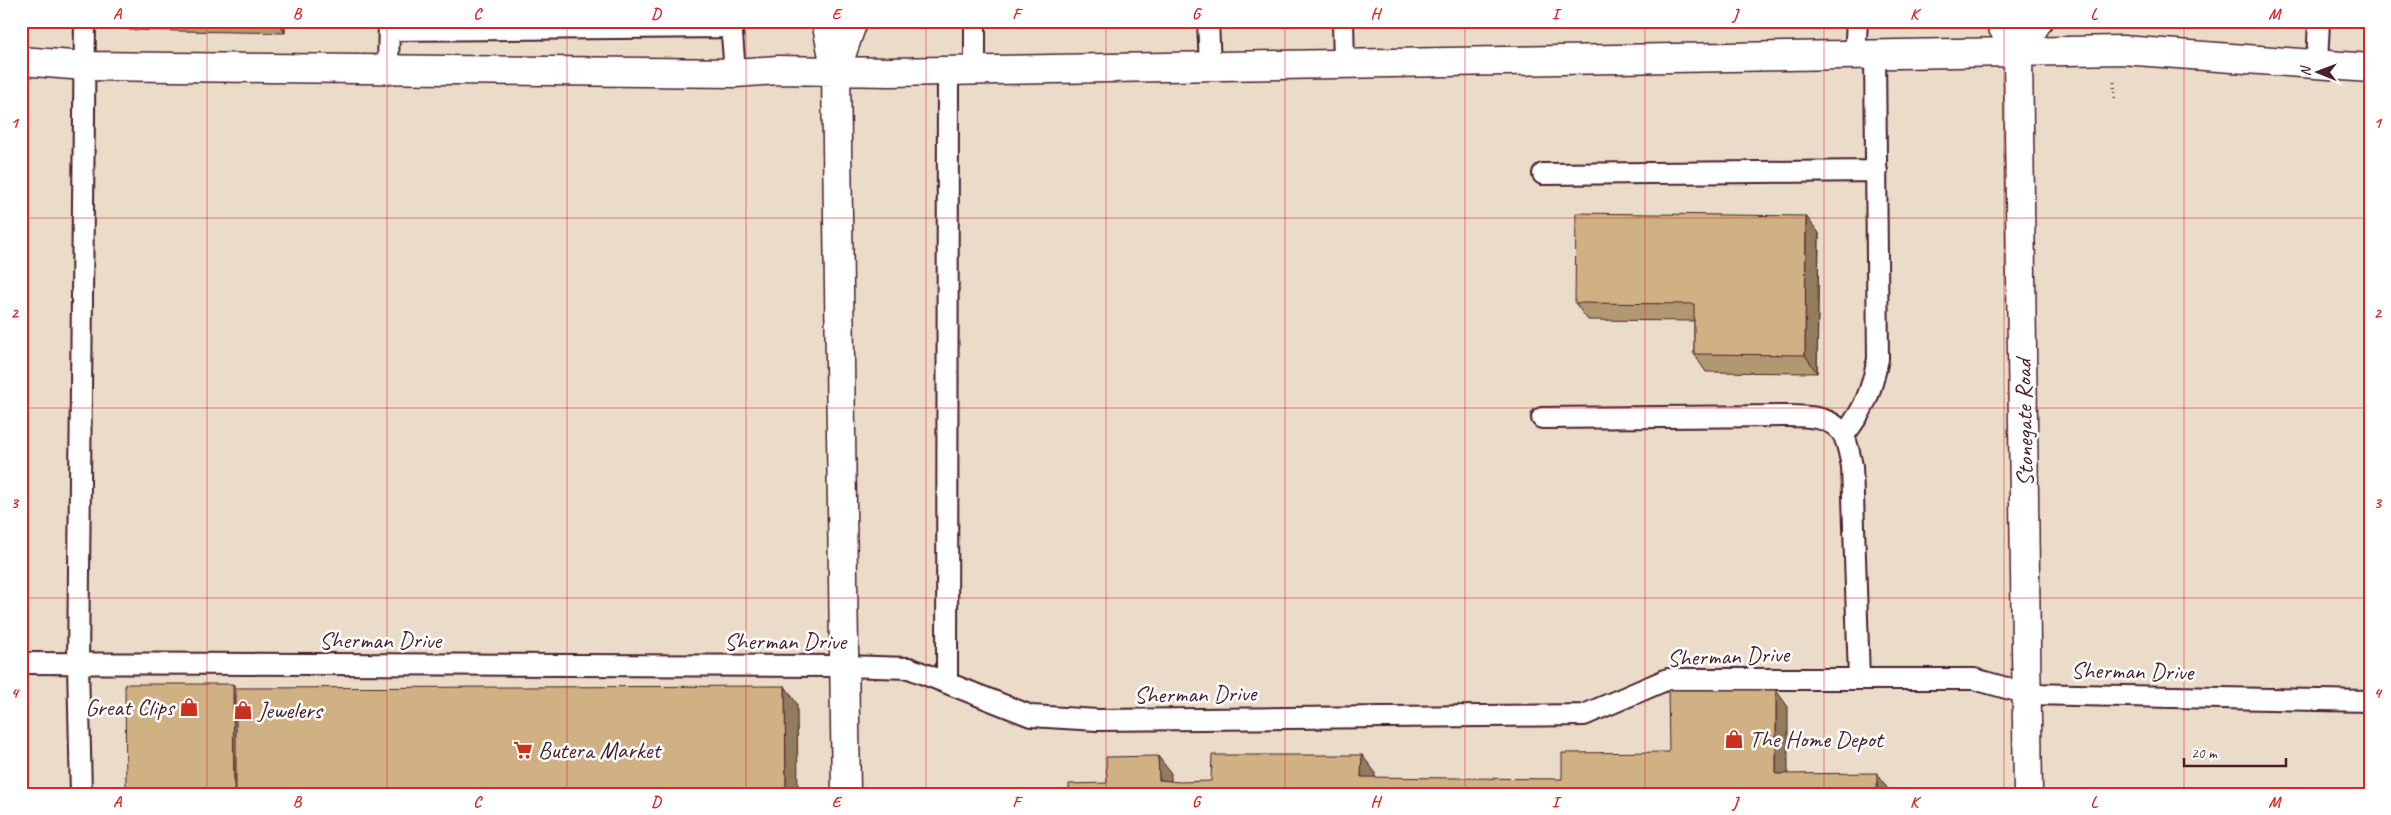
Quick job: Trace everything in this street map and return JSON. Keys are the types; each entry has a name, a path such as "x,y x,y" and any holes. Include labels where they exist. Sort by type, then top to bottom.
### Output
{"street":[{"path":"826,21 836,72 846,794"},
{"path":"836,72 853,21"},
{"name":"Stonegate Road","path":"1999,21 2018,53 2028,794"},
{"path":"2018,53 2038,21"},
{"path":"21,61 85,66 734,73 778,70 836,72 975,70 2122,50 2370,68"}],"lane":[{"path":"81,794 78,664 85,21"},
{"path":"975,21 975,70"},
{"path":"1208,21 1210,66"},
{"path":"1343,21 1344,64"},
{"path":"1844,435 1860,415 1871,392 1878,359 1876,172 1865,55 1857,21"},
{"path":"2317,64 2319,21"},
{"path":"388,69 389,25 731,24 734,73"},
{"path":"947,683 948,70"},
{"path":"1543,174 1876,172"},
{"path":"1542,418 1808,416 1830,421 1844,435 1852,466 1859,679"},
{"name":"Sherman Drive","path":"21,663 844,666 908,668 1031,716 1097,720 1584,715 1668,679 1974,679 2028,694 2370,701"}],"shaded area":[{"path":"28,21 2370,21 2370,794 21,794 21,547"}],"building":[{"path":"1576,213 1806,216 1805,355 1694,354 1694,304 1575,303"},
{"path":"125,684 233,684 234,794 126,794"},
{"name":"Butera Market","path":"785,686 786,794 236,794 236,688"},
{"path":"1668,690 1776,690 1776,774 1877,773 1877,794 1069,794 1069,784 1107,783 1106,757 1158,756 1159,780 1180,782 1211,781 1212,755 1362,755 1361,777 1562,779 1562,753 1669,752"}],"place":[{"name":"Great Clips","path":"189,707"},
{"name":"Jewelers","path":"243,710"},
{"name":"The Home Depot","path":"1734,739"},
{"name":"Butera Market","path":"523,750"}]}
